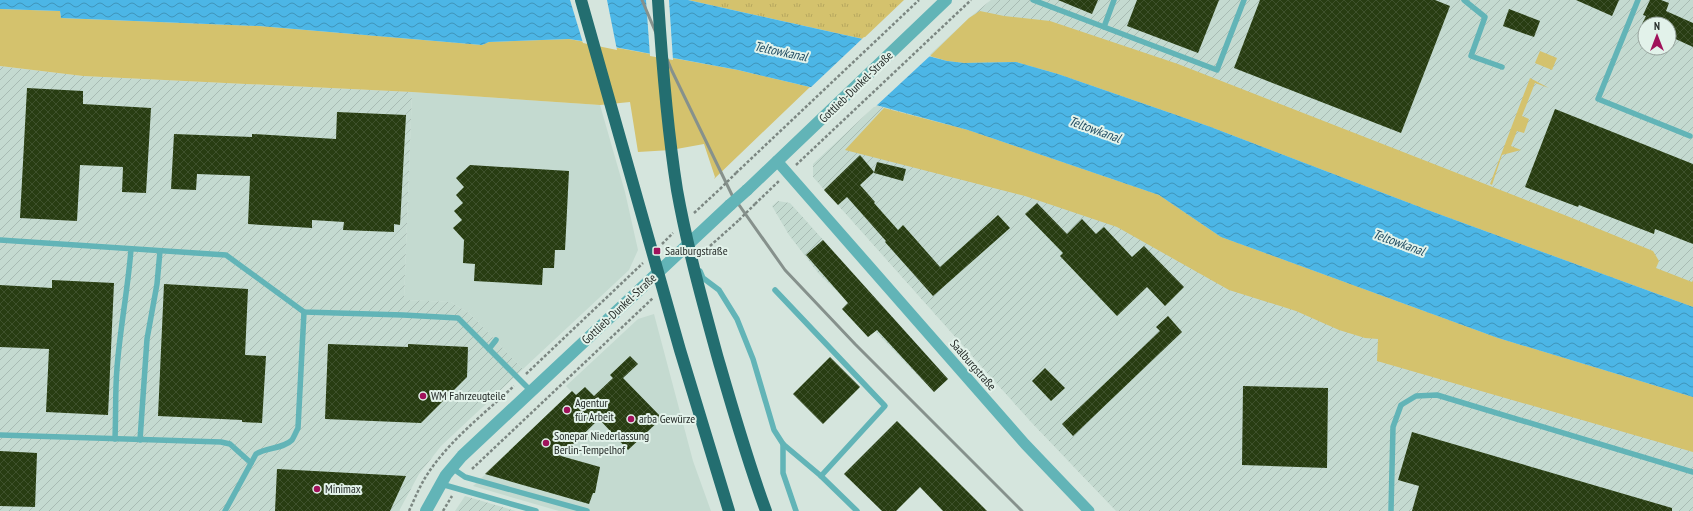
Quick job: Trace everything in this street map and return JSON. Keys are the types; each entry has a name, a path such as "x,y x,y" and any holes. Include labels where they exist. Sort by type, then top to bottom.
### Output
{"highway":[{"path":"581,0 680,350 729,511"},
{"path":"658,0 671,150 683,220 695,273 726,385 755,481 766,511"}],"street":[{"name":"Gottlieb-Dunkel-Straße","path":"426,511 441,483 452,468 480,439 747,190 942,4"},
{"name":"Saalburgstraße","path":"777,161 1025,444 1089,511"}],"lane":[{"path":"1033,0 1217,70 1244,0"},
{"path":"1104,27 1114,0"},
{"path":"1464,0 1485,17 1471,56 1502,67"},
{"path":"1638,0 1598,99 1690,136"},
{"path":"0,240 226,255 304,312 458,318 531,391"},
{"path":"691,242 703,278 719,290 737,319 753,359 774,430 783,444 821,476 857,511"},
{"path":"115,439 117,368 124,299 129,280 132,249"},
{"path":"140,440 147,339 157,284 160,250"},
{"path":"775,290 885,406 821,476"},
{"path":"225,511 256,454 264,449 280,446 292,440 298,428 304,312"},
{"path":"489,349 496,340"},
{"path":"1391,511 1393,426 1401,405 1416,396 1437,395 1693,472"},
{"path":"0,435 221,442 230,444 251,463"},
{"path":"783,444 783,473 796,511"},
{"path":"452,468 465,477 587,511"},
{"path":"441,483 536,511"}],"path":[{"path":"834,129 971,0"},
{"path":"693,214 918,1"},
{"path":"710,246 755,204"},
{"path":"660,246 676,230"},
{"path":"409,511 425,478 460,436 648,257"},
{"path":"465,477 481,460 653,298"},
{"path":"443,511 457,488"}],"shaded area":[{"path":"991,0 1693,0 1693,511 1116,511 1031,422 813,177 813,164 969,18"},
{"path":"0,66 83,76 412,92 404,300 451,302 470,314 523,369 441,446 419,474 399,511 0,511"},
{"path":"412,92 600,105 625,192 638,250 629,270 523,369 470,314 451,302 404,300"},
{"path":"778,201 790,203 948,379 934,392 875,331 868,337 842,309 848,302 819,274 789,235 772,206"},
{"path":"654,314 693,461 711,511 559,511 473,486 572,392 566,386 638,319"},
{"path":"465,496 516,511 455,511"}],"green space":[{"path":"688,0 904,0 863,39"},
{"path":"0,9 60,11 61,18 259,26 482,45 489,42 569,39 738,70 810,87 714,179 715,177 704,144 671,150 638,152 630,102 600,105 412,92 83,76 0,66"},
{"path":"980,11 1004,16 1050,21 1178,64 1653,251 1659,261 1656,268 1692,282 1693,280 1693,307 1425,209 1208,126 1058,74 1016,62 964,63 947,61 930,56 969,18"},
{"path":"1540,51 1557,58 1552,70 1535,63"},
{"path":"1530,78 1549,88 1535,83 1522,116 1529,119 1524,133 1517,131 1511,146 1521,150 1502,155 1492,185 1490,184"},
{"path":"884,108 968,130 1159,195 1221,237 1498,338 1693,397 1693,452 1377,361 1378,339 1365,338 1339,330 1296,311 1229,290 1117,227 1025,196 845,150"}],"water":[{"name":"Teltowkanal","path":"0,0 688,0 863,39 947,61 964,63 1016,62 1058,74 1208,126 1425,209 1693,307 1693,397 1498,338 1221,237 1159,195 968,130 810,87 738,70 569,39 489,42 482,45 259,26 61,18 60,11 0,9"}],"pier":[{"path":"570,0 607,0 617,50 583,43"},
{"path":"646,0 669,0 673,60 650,56"},
{"path":"864,37 931,55 875,107 809,89"}],"building":[{"path":"1058,0 1098,0 1092,14"},
{"path":"1137,0 1219,0 1198,53 1127,26"},
{"path":"1260,0 1435,0 1450,6 1401,133 1234,68"},
{"path":"1576,0 1619,0 1612,16"},
{"path":"1650,0 1661,0 1669,3 1666,11 1693,23 1693,47 1677,40 1677,16 1643,15"},
{"path":"1509,9 1540,21 1534,37 1503,26"},
{"path":"27,88 83,91 83,104 151,108 146,193 122,192 123,167 80,165 77,221 20,218"},
{"path":"1555,109 1693,164 1693,244 1655,229 1654,234 1579,205 1578,207 1525,187"},
{"path":"337,112 406,115 400,225 394,224 394,232 343,230 344,222 312,220 312,228 248,224 250,176 197,174 196,190 171,189 174,134 252,137 252,134 336,139"},
{"path":"860,155 874,172 860,185 898,230 903,225 940,267 998,215 1010,228 933,296 847,197 838,205 824,190"},
{"path":"877,162 906,169 903,181 874,173"},
{"path":"470,165 569,171 565,250 555,250 554,268 543,268 542,285 474,281 475,264 463,263 464,240 453,228 462,220 454,211 463,203 456,195 464,187 456,178"},
{"path":"1037,203 1067,234 1082,219 1096,234 1104,227 1132,257 1144,246 1184,287 1165,306 1147,287 1117,316 1060,256 1063,253 1025,214"},
{"path":"823,240 948,379 934,392 877,330 868,337 842,309 848,303 806,255"},
{"path":"52,280 114,283 108,415 46,412 49,349 0,347 0,285 52,288"},
{"path":"164,284 248,289 245,355 266,356 262,423 242,422 242,420 158,416"},
{"path":"1168,316 1182,332 1073,436 1062,424 1160,331 1156,327"},
{"path":"328,344 408,347 408,344 468,347 467,377 421,423 325,419"},
{"name":"Sonepar Niederlassung Berlin-Tempelhof","path":"630,356 638,364 623,378 662,418 628,450 599,419 561,456 600,467 595,493 593,493 589,504 485,474 572,391 576,395 585,387 594,396 613,378 610,375"},
{"path":"830,357 860,387 823,424 793,394"},
{"path":"1045,368 1065,388 1051,401 1032,381"},
{"path":"1243,386 1328,388 1327,468 1242,465"},
{"path":"897,421 987,511 943,511 920,487 896,511 882,511 844,474"},
{"path":"1412,432 1672,508 1672,511 1412,511 1419,486 1398,480"},
{"path":"0,451 37,453 35,507 0,506"},
{"path":"277,469 406,476 390,511 275,511"}],"railway":[{"path":"642,0 672,71 732,195 785,270 855,344 1022,511"}],"place":[{"name":"Saalburgstraße","path":"657,251"},
{"name":"WM Fahrzeugteile","path":"423,396"},
{"name":"Agentur für Arbeit","path":"567,410"},
{"name":"arba Gewürze","path":"631,419"},
{"name":"Sonepar Niederlassung Berlin-Tempelhof","path":"546,443"},
{"name":"Minimax","path":"317,489"}]}
